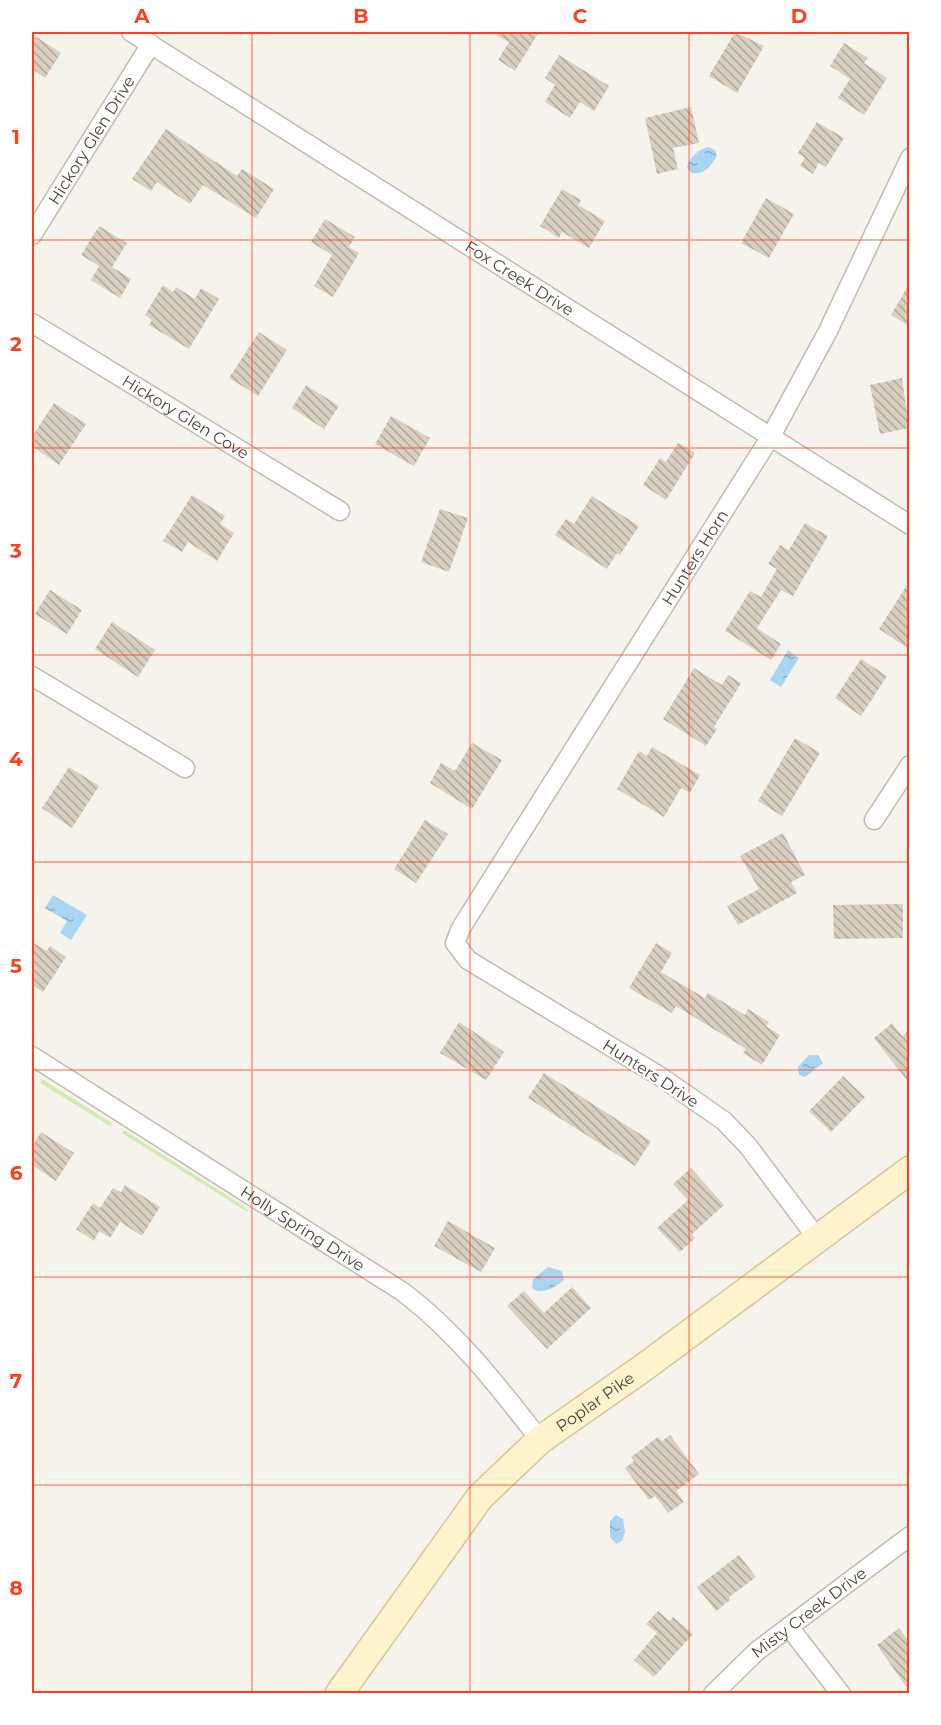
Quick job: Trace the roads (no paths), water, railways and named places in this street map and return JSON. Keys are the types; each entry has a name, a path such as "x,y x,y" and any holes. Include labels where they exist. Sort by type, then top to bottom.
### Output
{"main road":[{"name":"Poplar Pike","path":"339,1694 480,1497 540,1440 634,1374 909,1170"}],"street":[{"name":"Fox Creek Drive","path":"131,32 909,525"},
{"name":"Hickory Glen Drive","path":"32,236 151,44"},
{"name":"Hunters Horn","path":"455,943 461,928 771,436 827,333 907,169"},
{"name":"Hickory Glen Cove","path":"32,323 340,511"},
{"path":"32,676 185,768"},
{"path":"874,820 909,765"},
{"name":"Hunters Drive","path":"455,943 468,960 661,1077 724,1121 748,1146 817,1238"},
{"name":"Holly Spring Drive","path":"32,1056 410,1298 450,1330 540,1440"},
{"name":"Misty Creek Drive","path":"713,1694 742,1663 909,1536"},
{"path":"789,1627 841,1694"}],"water":[{"path":"709,147 715,150 717,156 712,163 703,172 690,172 687,167 693,156 698,151"},
{"path":"788,650 799,658 781,687 770,680"},
{"path":"53,895 87,915 71,940 60,933 67,921 45,908"},
{"path":"809,1055 818,1055 823,1063 805,1077 799,1075 798,1067"},
{"path":"548,1267 562,1271 564,1280 544,1291 532,1288 533,1279"},
{"path":"616,1515 623,1519 625,1532 622,1541 616,1544 610,1537 610,1521"}]}
